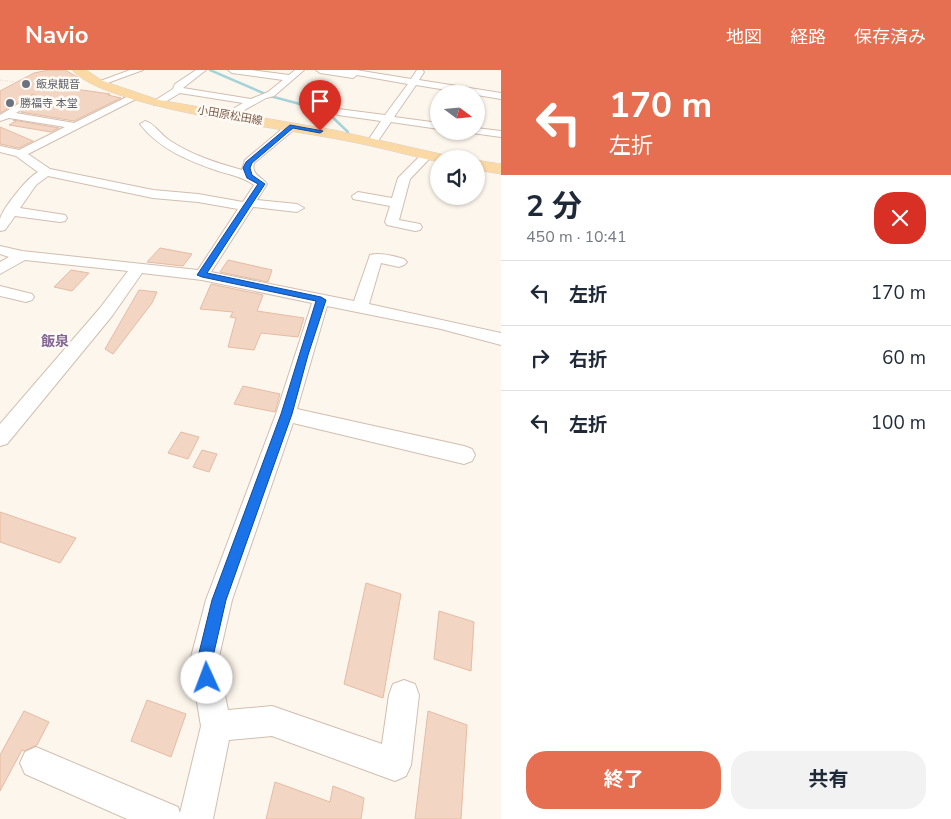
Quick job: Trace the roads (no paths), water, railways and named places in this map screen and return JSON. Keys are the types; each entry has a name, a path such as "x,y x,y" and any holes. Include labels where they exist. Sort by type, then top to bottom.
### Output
{"main road":[{"name":"小田原松田線","path":"81,72 100,77 135,96 157,103 292,126 430,156"},
{"path":"485,166 501,169"}],"street":[{"path":"100,77 139,70"},
{"path":"178,90 178,86 184,81 202,70"},
{"path":"232,70 291,78"},
{"path":"230,116 267,95 300,70"},
{"path":"320,70 501,98"},
{"path":"340,70 382,73 430,88"},
{"path":"372,142 421,70"},
{"path":"244,82 280,86"},
{"path":"157,103 178,90 252,102"},
{"path":"20,154 135,96"},
{"path":"485,96 501,98"},
{"path":"2,118 32,99"},
{"path":"338,112 386,119 430,123"},
{"path":"2,118 66,131"},
{"path":"146,124 176,149 196,159 249,176 261,184 202,275"},
{"path":"249,176 246,168 249,162 292,126"},
{"path":"485,132 501,134"},
{"path":"0,149 20,154 46,172 153,194 248,205 297,208"},
{"path":"415,227 392,222 404,178 427,155"},
{"path":"0,227 21,195 40,175 46,172"},
{"path":"358,196 397,203"},
{"path":"11,211 60,218"},
{"path":"0,250 22,255 202,275 360,307 501,339"},
{"path":"0,269 22,255"},
{"path":"360,307 375,258 400,262"},
{"path":"0,438 106,312 138,268"},
{"path":"0,291 26,296"},
{"path":"196,819 216,726 204,661 219,600 286,414 321,300"},
{"path":"286,414 464,455"},
{"path":"216,726 272,720 395,765 404,695"},
{"path":"36,763 166,819"}],"lane":[{"path":"2,118 76,126"}],"waterway":[{"path":"210,70 270,96 326,111 348,132"}],"place":[{"name":"飯泉観音","path":"26,84"},
{"name":"勝福寺 本堂","path":"10,103"}],"district":[{"name":"飯泉","path":"55,341"}]}
